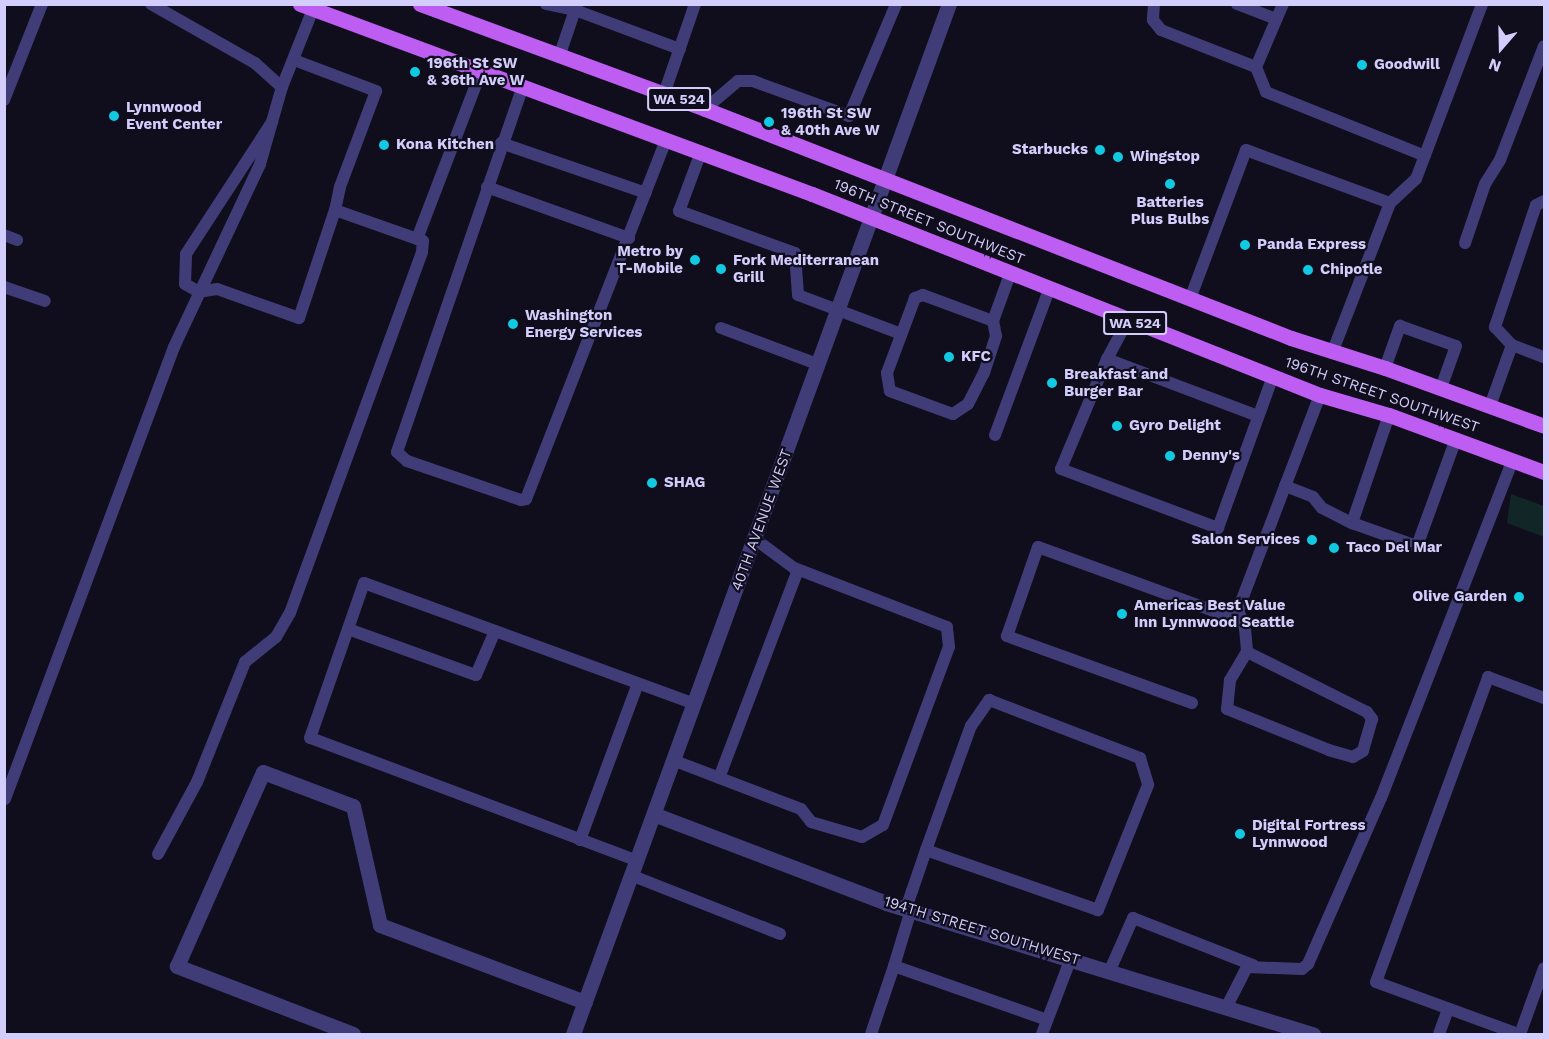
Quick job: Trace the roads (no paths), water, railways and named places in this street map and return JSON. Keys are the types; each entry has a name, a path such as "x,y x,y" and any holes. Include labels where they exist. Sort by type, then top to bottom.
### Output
{"main road":[{"name":"196TH STREET SOUTHWEST","path":"420,4 450,9 560,54 1332,353 1385,368 1545,426"},
{"name":"196TH STREET SOUTHWEST","path":"307,7 870,216 1049,290 1320,394 1389,415 1545,472"}],"street":[{"name":"40TH AVENUE WEST","path":"573,1035 656,815 870,216 949,4"},
{"path":"353,1035 177,966 263,772 353,806 380,925 585,1002"},
{"name":"194TH STREET SOUTHWEST","path":"656,815 908,909 1227,1006 1313,1035"}],"lane":[{"path":"4,100 42,4"},
{"path":"151,4 255,63 282,87"},
{"path":"546,4 576,7 680,49"},
{"path":"664,94 696,4"},
{"path":"705,109 738,81 753,81 849,116 896,4"},
{"path":"1154,4 1153,20 1161,30 1256,67"},
{"path":"1237,4 1276,20"},
{"path":"1283,4 1256,67 1266,92 1425,156"},
{"path":"1332,353 1390,203 1416,179 1482,4"},
{"path":"5,799 174,347 256,174 282,87 294,60 307,7"},
{"path":"560,54 576,7"},
{"path":"1465,243 1485,184 1500,160 1545,46"},
{"path":"272,122 186,254 185,284 199,292 217,289 299,318 335,210 340,187 376,91 294,60"},
{"path":"417,239 481,71"},
{"path":"523,86 501,143 397,452 407,461 521,500 526,499 666,139"},
{"path":"501,143 646,193"},
{"path":"1190,299 1246,150 1390,203"},
{"path":"701,152 679,211 795,253 798,295 901,334"},
{"path":"487,187 629,238"},
{"path":"1545,201 1536,205 1495,327 1512,345 1545,357"},
{"path":"158,854 197,782 246,662 276,638 290,613 422,252 423,241 335,210"},
{"path":"4,235 17,240"},
{"path":"993,321 923,295 915,298 887,373 890,391 953,414 968,404 984,373 996,336 993,321 1010,274"},
{"path":"4,287 45,301"},
{"path":"995,435 1049,290"},
{"path":"1128,320 1107,359 1061,470 1218,528 1273,376"},
{"path":"1385,368 1400,326 1456,346 1441,388"},
{"path":"721,328 818,364"},
{"path":"1490,406 1512,345"},
{"path":"1107,359 1258,416"},
{"path":"1192,703 1007,636 1038,546 1228,616 1238,610 1320,394"},
{"path":"1352,523 1389,415"},
{"path":"1285,486 1313,497 1322,508 1352,523 1417,546 1456,440"},
{"path":"1110,970 1133,918 1254,965 1302,969 1308,964 1381,798 1513,460"},
{"path":"675,761 801,808 812,822 862,837 883,825 949,647 947,627 798,570 755,539"},
{"path":"719,778 798,570"},
{"path":"695,704 364,583 310,738 580,840 780,934"},
{"path":"1238,610 1245,628 1246,652 1230,680 1227,709 1353,757 1363,751 1372,719 1367,712 1246,652"},
{"path":"348,629 476,675 495,631"},
{"path":"1545,698 1488,677 1376,982 1519,1035 1545,968"},
{"path":"580,840 638,683"},
{"path":"871,1035 894,966 926,850 971,726 989,700 1140,758 1148,785 1098,910 926,850"},
{"path":"1042,1035 1071,958"},
{"path":"1227,1006 1241,972 1254,965"},
{"path":"894,966 1047,1020"},
{"path":"1439,1035 1448,1009"}],"place":[{"name":"Goodwill","path":"1362,65"},
{"name":"196th St SW & 36th Ave W","path":"415,72"},
{"name":"Lynnwood Event Center","path":"114,116"},
{"name":"196th St SW & 40th Ave W","path":"769,122"},
{"name":"Kona Kitchen","path":"384,145"},
{"name":"Starbucks","path":"1100,150"},
{"name":"Wingstop","path":"1118,157"},
{"name":"Batteries Plus Bulbs","path":"1170,184"},
{"name":"Panda Express","path":"1245,245"},
{"name":"Metro by T-Mobile","path":"695,260"},
{"name":"Fork Mediterranean Grill","path":"721,269"},
{"name":"Chipotle","path":"1308,270"},
{"name":"Washington Energy Services","path":"513,324"},
{"name":"KFC","path":"949,357"},
{"name":"Breakfast and Burger Bar","path":"1052,383"},
{"name":"Gyro Delight","path":"1117,426"},
{"name":"Denny's","path":"1170,456"},
{"name":"SHAG","path":"652,483"},
{"name":"Salon Services","path":"1312,540"},
{"name":"Taco Del Mar","path":"1334,548"},
{"name":"Olive Garden","path":"1519,597"},
{"name":"Americas Best Value Inn Lynnwood Seattle","path":"1122,614"},
{"name":"Digital Fortress Lynnwood","path":"1240,834"}]}
